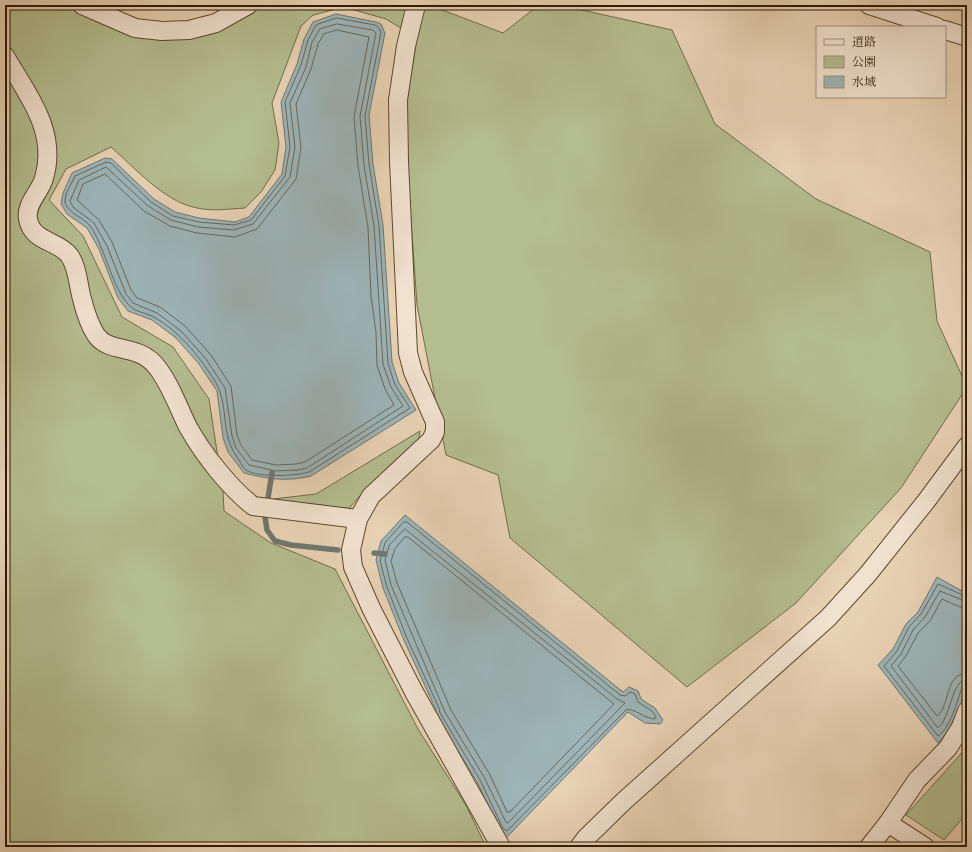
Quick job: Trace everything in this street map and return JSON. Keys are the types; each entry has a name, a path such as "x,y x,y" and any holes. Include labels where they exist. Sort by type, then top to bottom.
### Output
{"street":[{"path":"82,5 135,28 162,31 189,30 216,23 248,5"},
{"path":"416,5 406,46 398,100 399,162 408,353 413,372 435,422 435,432 431,440 372,496 358,519 351,550 353,567 371,608 414,692 501,847"},
{"path":"869,5 934,26"},
{"path":"946,30 967,35"},
{"path":"5,56 40,116 46,136 48,154 44,179 29,208 27,218 36,236 58,247 69,256 76,269 82,299 91,326 98,337 106,345 132,350 144,355 156,365 168,385 189,428 206,455 253,506 358,519"},
{"path":"579,847 586,838 624,801 828,618 868,574 927,500 967,446"},
{"path":"869,847 888,823 917,780 948,748 961,727 967,711"},
{"path":"888,823 925,847"}],"green space":[{"path":"5,5 72,5 141,34 201,36 266,5 429,5 503,33 539,5 559,5 672,30 715,124 816,199 930,252 937,321 967,387 901,488 796,603 687,687 510,538 498,475 446,455 417,305 408,177 406,107 417,38 386,19 344,7 313,15 301,26 272,103 279,143 275,170 261,192 245,208 219,210 199,209 182,203 149,182 111,147 66,169 49,200 83,236 122,317 173,347 209,399 223,491 224,511 271,543 335,569 418,729 467,807 486,847 5,847"},
{"path":"420,431 418,443 399,463 359,497 344,514 272,505 273,499 316,494"},
{"path":"967,747 967,813 944,840 906,815"}],"water":[{"path":"336,14 376,22 381,24 385,33 369,115 373,164 383,225 392,362 399,383 416,410 311,476 294,479 261,477 244,473 228,452 223,438 217,391 199,364 176,338 152,320 128,311 118,298 99,249 87,228 67,214 61,204 63,193 72,173 105,158 112,159 154,199 175,212 199,218 235,222 249,217 282,174 286,147 281,102 297,64 304,39 313,22"},
{"path":"405,515 623,692 629,687 638,691 641,699 655,708 663,720 660,724 645,723 628,712 505,839 477,782 435,713 436,710 403,638 383,588 376,560 381,541"},
{"path":"937,577 967,594 967,682 961,704 947,733 938,743 878,665 893,649 906,624 918,612"}],"waterway":[{"path":"272,473 265,517 267,530 275,541 291,545 338,550"},
{"path":"374,553 385,554"}]}
